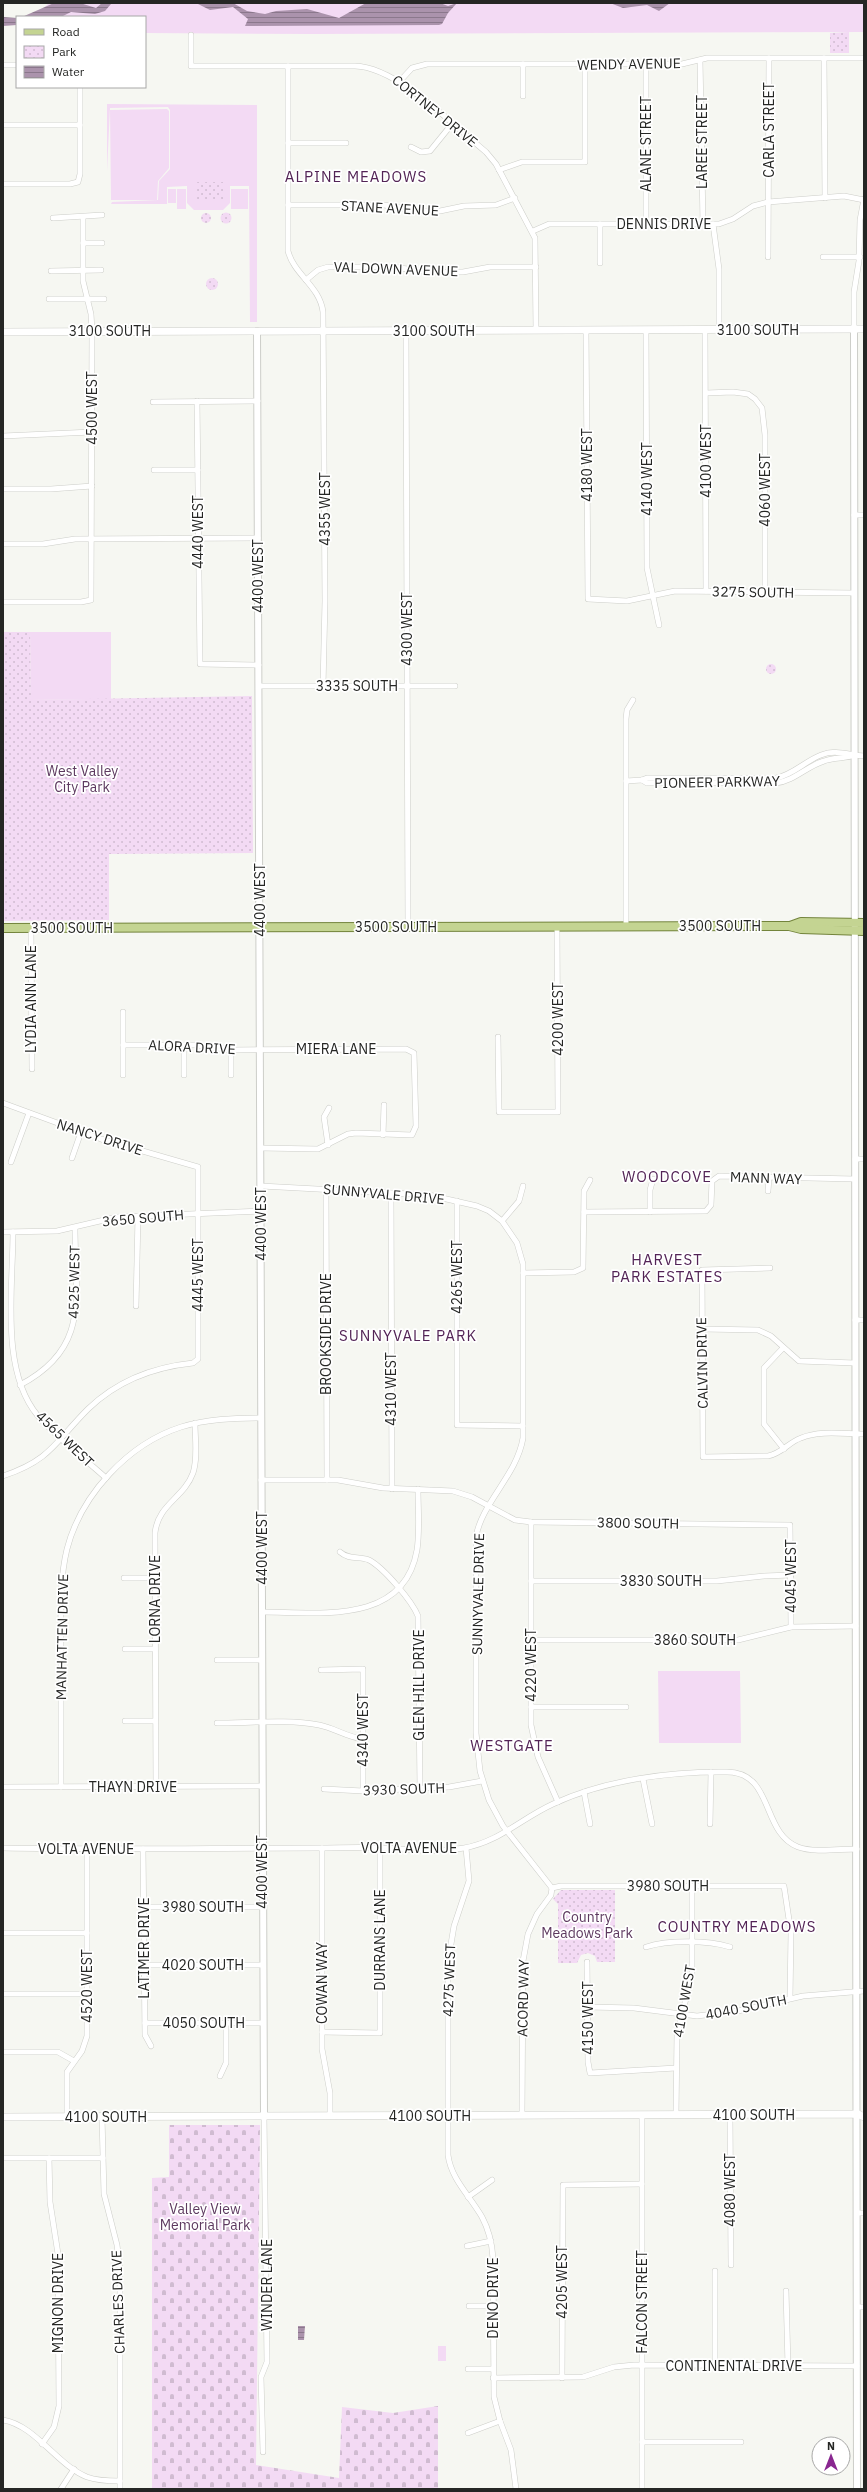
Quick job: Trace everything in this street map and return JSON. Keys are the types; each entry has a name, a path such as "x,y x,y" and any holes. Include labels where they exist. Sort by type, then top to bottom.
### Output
{"main road":[{"name":"3100 SOUTH","path":"3,332 864,329"},
{"name":"3500 SOUTH","path":"3,928 789,926 801,929 855,927 864,923"},
{"name":"3500 SOUTH","path":"855,927 864,931"},
{"name":"4100 SOUTH","path":"3,2117 862,2114"}],"street":[{"name":"CORTNEY DRIVE","path":"191,35 191,66 368,67 381,70 400,81 486,152 499,170 533,231 536,243 536,330"},
{"name":"CARLA STREET","path":"768,257 769,58"},
{"path":"824,58 825,198"},
{"name":"WENDY AVENUE","path":"400,81 412,68 423,65 684,64 700,60 864,58"},
{"name":"LAREE STREET","path":"700,60 702,224"},
{"path":"523,64 523,96"},
{"path":"499,170 513,163 522,162 585,162 585,64"},
{"name":"ALANE STREET","path":"646,64 646,224"},
{"path":"3,65 16,65"},
{"name":"4355 WEST","path":"288,66 288,251 294,265 321,300 323,331 325,601 323,686"},
{"path":"3,184 70,184 78,182 80,174 80,88"},
{"path":"411,147 421,152 430,151 452,124"},
{"path":"3,125 80,125"},
{"path":"288,143 346,143"},
{"name":"DENNIS DRIVE","path":"533,231 547,224 713,224 730,221 752,206 768,202 847,196 864,199"},
{"name":"STANE AVENUE","path":"288,205 384,205 418,211 440,211 462,206 496,205 515,198"},
{"path":"857,2489 857,2366 861,2307 862,2114 857,1992 854,292 860,257 860,224 864,199"},
{"path":"54,218 102,215"},
{"name":"4500 WEST","path":"3,602 91,600 93,539 92,331 83,270 83,217"},
{"path":"600,224 600,263"},
{"path":"713,224 719,269 719,330"},
{"path":"83,243 102,243"},
{"path":"823,257 860,257"},
{"name":"VAL DOWN AVENUE","path":"306,280 318,270 328,267 393,267 429,272 463,272 490,267 536,267"},
{"path":"51,270 101,270"},
{"path":"49,299 104,299"},
{"name":"4180 WEST","path":"586,330 588,599"},
{"name":"4140 WEST","path":"646,330 647,561 648,580 659,625"},
{"name":"4100 WEST","path":"705,330 706,591"},
{"name":"4400 WEST","path":"257,331 264,2116"},
{"name":"4300 WEST","path":"406,331 408,927"},
{"name":"4060 WEST","path":"706,393 733,392 748,394 755,399 762,408 764,416 765,593"},
{"name":"4440 WEST","path":"197,401 200,664 259,665"},
{"path":"153,402 258,401"},
{"path":"3,436 92,432"},
{"path":"154,470 198,470"},
{"path":"3,489 51,489 92,486"},
{"path":"854,515 864,515"},
{"path":"3,544 43,544 93,539 258,538"},
{"name":"3275 SOUTH","path":"588,599 627,601 675,591 854,593"},
{"name":"3335 SOUTH","path":"259,686 455,686"},
{"path":"626,927 626,719 627,710 634,700"},
{"path":"855,755 864,756"},
{"name":"PIONEER PARKWAY","path":"626,781 642,780 647,784 776,783 791,779 822,761 846,759 855,755"},
{"name":"4200 WEST","path":"498,1037 499,1112 558,1112 557,927"},
{"name":"LYDIA ANN LANE","path":"31,928 32,1070"},
{"path":"123,1012 123,1075"},
{"name":"ALORA DRIVE","path":"123,1045 184,1045 231,1050 260,1050"},
{"path":"184,1045 184,1075"},
{"path":"231,1050 231,1075"},
{"name":"MIERA LANE","path":"260,1050 411,1050 415,1056 416,1129 410,1136 383,1135"},
{"name":"NANCY DRIVE","path":"3,1103 81,1132 198,1168"},
{"path":"261,1148 318,1149 348,1134 383,1135 384,1105"},
{"path":"328,1145 324,1117 329,1108"},
{"path":"11,1162 29,1113"},
{"path":"72,1158 81,1132"},
{"path":"855,1159 864,1159"},
{"name":"4445 WEST","path":"62,1439 88,1409 120,1385 152,1371 193,1363 198,1359 198,1168"},
{"name":"MANN WAY","path":"584,1212 706,1211 711,1206 712,1182 716,1177 855,1179"},
{"path":"768,1191 769,1177"},
{"path":"650,1212 650,1188 653,1178"},
{"path":"523,1273 574,1272 582,1270 584,1264 585,1189 590,1180"},
{"name":"SUNNYVALE DRIVE","path":"261,1186 429,1195 457,1201 483,1208 502,1221 517,1243 523,1273 523,1426 518,1457 478,1528 476,1537 476,1733 482,1781 494,1809 508,1832 552,1888"},
{"path":"502,1221 519,1201 524,1186"},
{"name":"BROOKSIDE DRIVE","path":"326,1189 327,1480"},
{"name":"4310 WEST","path":"391,1193 392,1489"},
{"name":"4265 WEST","path":"457,1201 457,1425 523,1426"},
{"name":"3650 SOUTH","path":"3,1232 52,1232 75,1228 106,1219 138,1216 261,1211"},
{"path":"136,1306 138,1216"},
{"name":"4525 WEST","path":"20,1384 50,1366 62,1353 69,1338 75,1307 75,1228"},
{"name":"4565 WEST","path":"13,1232 13,1351 20,1384 38,1416 106,1478"},
{"name":"CALVIN DRIVE","path":"770,1268 702,1270 703,1457 768,1456 784,1449"},
{"path":"855,1320 864,1320"},
{"path":"703,1328 758,1330 771,1336 795,1358 805,1362 855,1363"},
{"path":"783,1348 764,1368 763,1414 766,1428 784,1449 800,1438 811,1435 864,1434"},
{"name":"MANHATTEN DRIVE","path":"61,1787 61,1583 68,1547 74,1530 94,1494 106,1478 126,1459 146,1444 180,1428 195,1424 227,1419 261,1418"},
{"name":"LORNA DRIVE","path":"156,1786 156,1526 161,1512 184,1488 192,1474 195,1424"},
{"path":"3,1476 37,1463 62,1439"},
{"name":"3800 SOUTH","path":"261,1480 327,1480 392,1489 453,1491 490,1506 515,1520 531,1522 790,1525"},
{"path":"262,1612 361,1610 382,1601 398,1588 409,1572 417,1551 418,1489"},
{"name":"4220 WEST","path":"531,1522 532,1732 536,1751 558,1802"},
{"name":"4045 WEST","path":"790,1525 792,1626"},
{"name":"GLEN HILL DRIVE","path":"340,1552 346,1557 370,1561 398,1588 416,1610 419,1623 420,1788"},
{"name":"3830 SOUTH","path":"531,1581 717,1581 764,1576 792,1576"},
{"path":"124,1578 155,1578"},
{"name":"3860 SOUTH","path":"531,1640 742,1640 792,1626 856,1626"},
{"path":"125,1649 155,1649"},
{"path":"217,1660 262,1660"},
{"name":"4340 WEST","path":"321,1670 331,1668 363,1669 363,1791"},
{"path":"531,1708 626,1707"},
{"path":"125,1721 155,1721"},
{"path":"217,1723 316,1724 330,1728 347,1737 363,1739"},
{"path":"710,1824 711,1772"},
{"name":"VOLTA AVENUE","path":"3,1848 380,1848 433,1851 466,1848 508,1832 558,1802 584,1792 673,1774 711,1772 736,1773 751,1780 760,1790 781,1833 792,1845 807,1849 857,1849"},
{"path":"643,1779 652,1824"},
{"name":"3930 SOUTH","path":"324,1789 363,1791 463,1786 482,1781"},
{"name":"THAYN DRIVE","path":"3,1787 262,1786"},
{"path":"584,1792 590,1824"},
{"name":"COWAN WAY","path":"322,1848 322,2055 330,2093 330,2116"},
{"name":"DURRANS LANE","path":"322,2032 380,2033 380,1848"},
{"name":"4275 WEST","path":"448,2116 448,1962 454,1926 469,1881 466,1848"},
{"name":"4520 WEST","path":"67,2117 67,2076 74,2061 82,2051 86,2040 86,1849"},
{"name":"LATIMER DRIVE","path":"143,1849 145,2023 146,2037 151,2046"},
{"name":"3980 SOUTH","path":"552,1888 561,1886 784,1886 791,1933 790,1998"},
{"name":"4100 WEST","path":"676,2115 676,2068 681,2015 692,1975 692,1886"},
{"name":"ACORD WAY","path":"522,2116 522,1961 528,1934 537,1914 551,1895 552,1888"},
{"name":"3980 SOUTH","path":"144,1907 262,1907"},
{"path":"3,1934 87,1933"},
{"path":"646,1947 657,1944 718,1943 730,1947"},
{"name":"4150 WEST","path":"588,1962 588,2062 590,2073 676,2068"},
{"name":"4020 SOUTH","path":"144,1965 263,1965"},
{"name":"4040 SOUTH","path":"588,2007 634,2008 697,2016 738,2011 790,1998 864,1991"},
{"path":"3,1994 87,1994"},
{"name":"4050 SOUTH","path":"145,2023 263,2023"},
{"path":"220,2076 226,2063 226,2023"},
{"path":"3,2052 58,2052 74,2061"},
{"name":"FALCON STREET","path":"642,2115 642,2489"},
{"name":"4080 WEST","path":"730,2115 731,2265"},
{"name":"WINDER LANE","path":"263,2452 261,2377 267,2362 264,2116"},
{"name":"DENO DRIVE","path":"448,2116 450,2164 468,2197 482,2217 491,2241 494,2397 500,2421 513,2458 516,2489"},
{"name":"CHARLES DRIVE","path":"102,2117 104,2194 117,2245 120,2269 120,2489"},
{"path":"3,2158 103,2158"},
{"name":"MIGNON DRIVE","path":"42,2444 54,2427 59,2406 58,2254 50,2202 49,2158"},
{"path":"468,2197 492,2180"},
{"name":"4205 WEST","path":"562,2378 563,2185 642,2184"},
{"path":"467,2246 491,2241"},
{"path":"715,2271 715,2366"},
{"path":"786,2291 788,2366"},
{"path":"469,2306 493,2306"},
{"name":"CONTINENTAL DRIVE","path":"493,2378 583,2377 620,2366 857,2366"},
{"path":"468,2369 493,2369"},
{"path":"3,2420 21,2427 74,2469 93,2479 120,2481"},
{"path":"468,2433 500,2421"},
{"path":"642,2442 740,2442"},
{"path":"60,2489 74,2469"}],"green space":[{"path":"49,3 864,3 864,32 312,34 146,33 146,16 35,16"},
{"path":"849,32 849,53 830,53 830,33"},
{"path":"107,104 257,105 257,322 250,322 249,186 230,186 230,203 223,210 194,210 187,203 187,186 167,187 167,204 111,204 112,202 158,200 159,181 170,169 170,110 168,107 110,108 107,171"},
{"path":"167,109 169,111 169,168 158,181 157,200 111,200 110,110"},
{"path":"196,182 223,182 223,200 196,200"},
{"path":"168,189 176,189 176,203 168,203"},
{"path":"177,189 186,189 186,209 177,209"},
{"path":"231,189 248,189 248,209 231,209"},
{"path":"204,213 208,213 211,218 208,223 204,223 201,220 201,216"},
{"path":"224,213 228,213 230,214 230,222 224,223 221,220 221,216"},
{"path":"210,278 214,278 218,284 214,290 210,290 206,286 206,282"},
{"name":"West Valley City Park","path":"3,632 30,632 31,700 252,696 253,853 109,854 109,920 3,921"},
{"path":"30,632 111,632 111,699 31,700"},
{"path":"771,664 776,669 771,674 766,669"},
{"path":"658,1671 740,1671 741,1743 659,1743"},
{"name":"Country Meadows Park","path":"561,1890 615,1890 615,1962 597,1962 595,1956 588,1953 581,1955 577,1963 558,1963 558,1904 553,1899"},
{"name":"Valley View Memorial Park","path":"169,2125 260,2125 256,2465 339,2478 342,2407 393,2413 438,2406 438,2489 152,2489 152,2178 169,2177"},
{"path":"438,2346 446,2346 446,2361 438,2361"}],"water":[{"path":"54,3 80,3 96,8 102,3 120,3 111,4 105,11 95,14 71,12 63,16 24,16"},
{"path":"196,3 233,3 247,11 265,14 276,11 307,9 339,18 366,3 440,3 448,6 457,3 448,13 442,24 439,25 245,26 248,19 233,7 210,10"},
{"path":"610,3 670,3 659,11 647,5 623,8"},
{"path":"3,17 16,18 16,25 3,26"},
{"path":"298,2326 305,2326 304,2340 298,2340"}],"district":[{"name":"ALPINE MEADOWS","path":"356,176"},
{"name":"WOODCOVE","path":"667,1176"},
{"name":"HARVEST PARK ESTATES","path":"667,1268"},
{"name":"SUNNYVALE PARK","path":"408,1335"},
{"name":"WESTGATE","path":"512,1745"},
{"name":"COUNTRY MEADOWS","path":"737,1926"}]}
